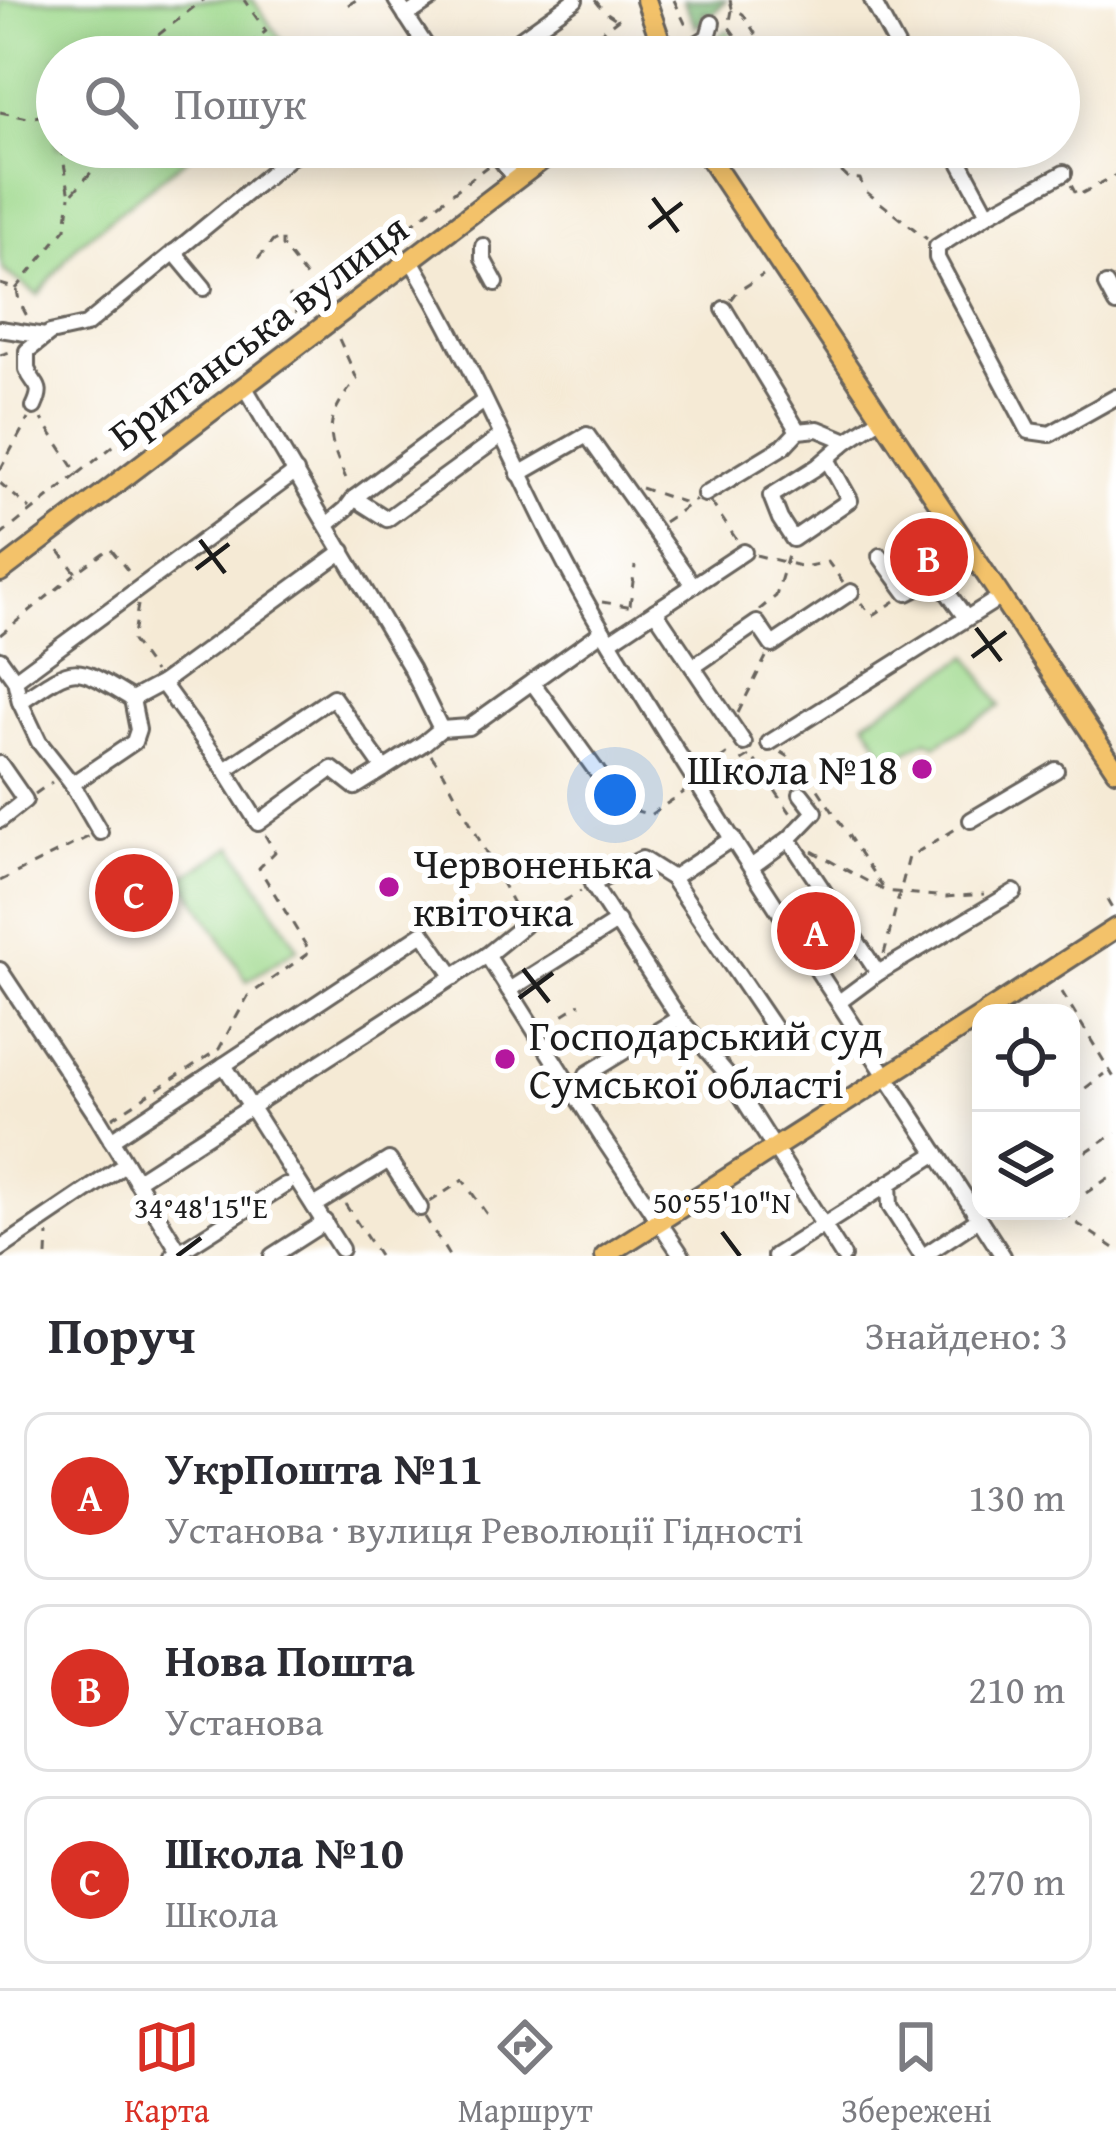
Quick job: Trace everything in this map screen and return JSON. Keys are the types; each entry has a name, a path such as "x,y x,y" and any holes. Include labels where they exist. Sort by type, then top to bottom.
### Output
{"main road":[{"path":"646,0 659,36"},
{"name":"Британська вулиця","path":"0,572 532,168"},
{"path":"716,168 1116,770"},
{"path":"998,1004 1116,928"},
{"path":"605,1256 972,1021"}],"street":[{"path":"396,0 419,36"},
{"path":"406,16 430,0"},
{"path":"524,36 575,0"},
{"path":"872,0 892,36"},
{"path":"708,36 712,22"},
{"path":"0,329 45,336 86,325 277,168"},
{"path":"506,168 515,181"},
{"path":"963,168 988,214"},
{"path":"1064,173 937,247 937,257 1029,431 1050,434 1116,397"},
{"path":"483,246 482,259 496,283"},
{"path":"174,252 205,288"},
{"path":"412,260 606,636 972,1208"},
{"path":"1106,285 1116,304"},
{"path":"724,309 798,431"},
{"path":"34,407 40,394 27,368 27,352 45,336"},
{"path":"244,386 411,668 441,729"},
{"path":"328,525 354,498 484,401"},
{"path":"827,459 850,500 793,539 771,496 880,419"},
{"path":"705,494 784,446 798,431 818,429 847,441"},
{"path":"519,474 587,435 693,585"},
{"path":"354,498 387,519 501,436"},
{"path":"15,680 296,472"},
{"path":"131,699 162,683 343,551"},
{"path":"162,683 258,823 332,769 356,787 441,729 469,727 532,682 655,611 744,552"},
{"path":"880,556 907,593 937,578 967,618"},
{"path":"692,667 757,623 772,645 851,592"},
{"path":"769,743 999,598"},
{"path":"655,611 744,743"},
{"path":"0,659 15,680 39,742 72,784 100,832"},
{"path":"20,702 61,674 78,670 131,699 138,730 134,742 72,784"},
{"path":"532,682 620,805"},
{"path":"225,770 333,697 384,769"},
{"path":"0,764 25,800 0,820"},
{"path":"971,820 1056,770"},
{"path":"752,867 789,839 814,812 801,794"},
{"path":"672,878 733,838"},
{"path":"789,839 878,973"},
{"path":"782,1040 672,878 642,859 592,884 679,1018 728,1075 844,1256"},
{"path":"839,1002 878,973 1014,892"},
{"path":"509,989 618,921"},
{"path":"136,1180 454,977 524,925"},
{"path":"111,1140 423,933 454,977"},
{"path":"487,955 682,1256"},
{"path":"0,970 136,1180 178,1255 285,1185"},
{"path":"587,1074 679,1018"},
{"path":"224,1065 341,1249"},
{"path":"775,1256 937,1153"},
{"path":"314,1206 389,1160 420,1208"},
{"path":"0,1249 126,1164"},
{"path":"889,1183 890,1206 922,1256 977,1220"},
{"path":"980,1220 1003,1256"},
{"path":"272,1256 325,1222"}],"path":[{"path":"157,36 203,0"},
{"path":"244,0 266,31 260,36"},
{"path":"348,5 356,0"},
{"path":"596,0 617,20"},
{"path":"674,0 689,36"},
{"path":"730,0 729,27 736,36"},
{"path":"732,8 743,14 756,36"},
{"path":"596,36 626,13"},
{"path":"0,112 36,117"},
{"path":"16,289 66,229 70,196 65,168"},
{"path":"70,196 96,168"},
{"path":"0,536 152,416 299,309 475,168"},
{"path":"837,168 848,178 860,179 864,190 937,247"},
{"path":"1064,173 1077,196 1116,176"},
{"path":"258,259 282,237 282,246 319,293"},
{"path":"724,309 736,292 763,275"},
{"path":"0,284 16,289"},
{"path":"16,289 25,314 45,336"},
{"path":"290,296 299,309"},
{"path":"338,339 357,379 338,401 329,440 354,498"},
{"path":"254,342 260,350"},
{"path":"0,470 34,407 78,474"},
{"path":"152,416 159,425"},
{"path":"0,483 32,511"},
{"path":"622,483 690,504"},
{"path":"654,529 705,494 744,552 804,567 828,562 872,616 907,593"},
{"path":"757,623 759,608 776,596 793,539"},
{"path":"59,551 68,563"},
{"path":"630,607 635,566"},
{"path":"0,635 76,573"},
{"path":"600,602 655,611"},
{"path":"732,726 772,645"},
{"path":"424,743 524,925 592,884"},
{"path":"769,743 802,765 884,891"},
{"path":"710,781 751,755 796,820"},
{"path":"40,791 54,781"},
{"path":"620,805 650,815 684,791"},
{"path":"878,973 909,857 971,820"},
{"path":"107,1121 219,1049 248,997 310,952 260,868 275,852 258,823"},
{"path":"0,881 100,832"},
{"path":"789,839 884,891 946,897 1014,892"},
{"path":"1107,900 1116,916"},
{"path":"1062,992 1116,1081"},
{"path":"536,1032 580,1004"},
{"path":"1080,1092 1104,1074"},
{"path":"1080,1156 1116,1132"},
{"path":"1080,1196 1116,1173"},
{"path":"449,1256 420,1208 463,1180 488,1216"},
{"path":"337,1192 379,1256"},
{"path":"46,1256 49,1216"},
{"path":"1073,1220 1116,1249"}],"green space":[{"path":"0,0 253,0 278,36 36,36 36,168 174,168 77,245 38,295 4,271 0,259"},
{"path":"683,0 726,0 713,14 704,12 696,27"},
{"path":"969,656 1000,706 936,745 927,740 889,761 865,721"},
{"path":"233,846 298,948 247,981 182,878"}],"place":[{"name":"Нова Пошта","path":"929,557"},
{"name":"Школа №18","path":"922,769"},
{"name":"Червоненька квіточка","path":"389,887"},
{"name":"Школа №10","path":"134,893"},
{"name":"УкрПошта №11","path":"816,931"},
{"name":"Господарський суд Сумської області","path":"505,1059"}]}
